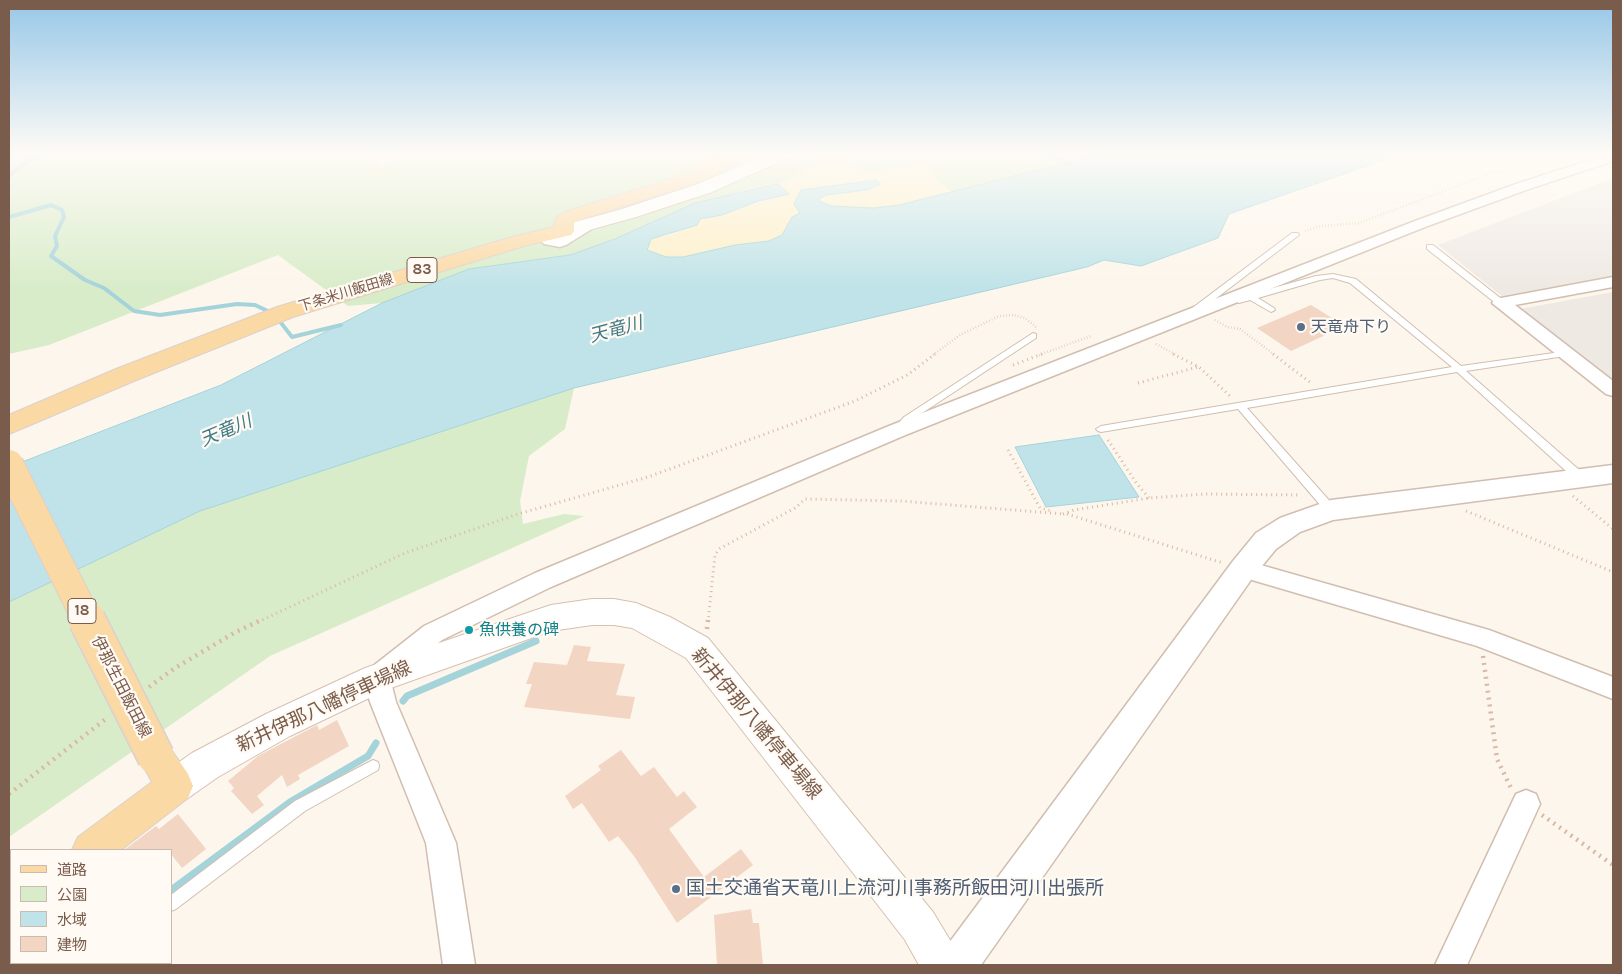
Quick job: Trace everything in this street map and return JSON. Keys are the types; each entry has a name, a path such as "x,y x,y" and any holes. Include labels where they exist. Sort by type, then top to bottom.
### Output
{"main road":[{"path":"554,233 570,217 625,199"},
{"path":"554,233 668,199"},
{"name":"下条米川飯田線","path":"9,425 133,372 273,316 554,233"},
{"name":"伊那生田飯田線","path":"9,464 166,772"},
{"name":"新井伊那八幡停車場線","path":"166,772 205,765 270,729 377,678 552,618 592,612 614,612 636,616 659,626 697,648 920,926 941,965"},
{"path":"92,849 166,772"}],"street":[{"path":"458,965 441,843 382,702 377,678 433,633 543,580 896,431 1209,306 1486,199"},
{"path":"1501,303 1613,282"},
{"path":"1501,303 1613,390"},
{"path":"957,965 1243,569 1266,541 1324,502 1613,474"},
{"path":"1243,569 1480,637 1613,688"},
{"path":"1451,965 1526,804"}],"lane":[{"path":"1190,314 1295,235"},
{"path":"1430,247 1501,303"},
{"path":"1209,306 1220,308 1251,297 1319,278 1344,277 1364,288 1459,369 1568,479"},
{"path":"1251,297 1271,310"},
{"path":"896,431 907,419 1032,336"},
{"path":"1101,429 1565,353"},
{"path":"1239,405 1324,502"},
{"path":"172,903 300,806 373,766"}],"path":[{"path":"1295,235 1321,226 1359,223 1421,199"},
{"path":"144,691 175,668 234,633 405,553 518,514 648,477 751,438 855,402 907,375 960,335 999,316 1014,315 1025,318 1037,328 1037,333 1032,336"},
{"path":"1227,327 1240,329 1324,392"},
{"path":"1011,366 1094,335"},
{"path":"1167,352 1199,367 1239,405"},
{"path":"1138,383 1199,367"},
{"path":"1101,429 1137,484 1150,498"},
{"path":"1008,450 1040,508 1066,514 1243,569"},
{"path":"1568,479 1613,529"},
{"path":"697,648 708,626 715,555 719,549 796,508 805,499 901,501 1066,514 1074,510 1150,498 1205,494 1324,502"},
{"path":"1465,511 1613,572"},
{"path":"1480,637 1497,759 1502,774 1526,804 1613,865"},
{"path":"9,794 114,713"}],"shaded area":[{"path":"1557,199 1613,199 1613,278 1503,297 1438,245"},
{"path":"1613,292 1613,380 1520,309"}],"green space":[{"path":"9,199 710,199 695,203 615,239 570,255 469,269 382,303 348,306 278,255 49,345 9,354"},
{"path":"574,388 565,429 529,456 520,501 523,524 564,514 584,516 270,656 9,837 9,602 200,511"}],"sand":[{"path":"769,199 801,199 800,213 792,217 782,235 769,241 735,245 683,257 666,257 647,250 651,239 673,234 700,219 722,215"},
{"path":"921,199 899,205 873,208 831,206 816,200"}],"water":[{"name":"天竜川","path":"710,199 766,199 722,215 700,219 697,225 651,239 647,250 666,257 683,257 735,245 769,241 782,235 792,217 800,213 794,204 796,199 818,199 831,206 873,208 899,205 921,199 1271,199 1229,214 1218,238 1141,266 1104,260 1087,267 574,388 200,511 9,602 9,467 221,385 382,303 469,269 570,255 615,239 695,203"},
{"path":"1099,435 1139,497 1046,507 1015,447"}],"building":[{"name":"天竜舟下り","path":"1311,305 1345,326 1291,351 1257,328"},
{"path":"574,645 591,647 587,661 625,664 616,695 635,697 630,719 524,707 532,684 526,684 534,662 567,665"},
{"path":"337,720 349,746 298,775 300,779 287,787 282,775 257,796 264,805 252,814 231,791 234,788 228,781 258,756 317,725 319,730"},
{"path":"621,750 641,776 654,767 677,797 684,791 697,807 669,829 704,877 741,849 753,865 677,923 634,856 618,836 609,842 582,803 573,809 565,796 601,770 598,766"},
{"path":"178,814 206,849 182,868 172,855 172,849 125,849 156,826 159,829"},
{"path":"751,909 753,923 759,923 763,965 717,965 714,915"}],"waterway":[{"path":"9,217 51,205 62,210 64,217 55,236 57,246 51,256 85,280 104,288 134,311 160,315 237,304 255,305 272,313"},
{"path":"278,319 292,337 341,325"},
{"path":"403,701 407,696 536,641"},
{"path":"172,889 290,802 368,756 376,743"}],"place":[{"name":"天竜舟下り","path":"1301,327"},
{"name":"魚供養の碑","path":"469,630"},
{"name":"国土交通省天竜川上流河川事務所飯田河川出張所","path":"676,889"}]}
